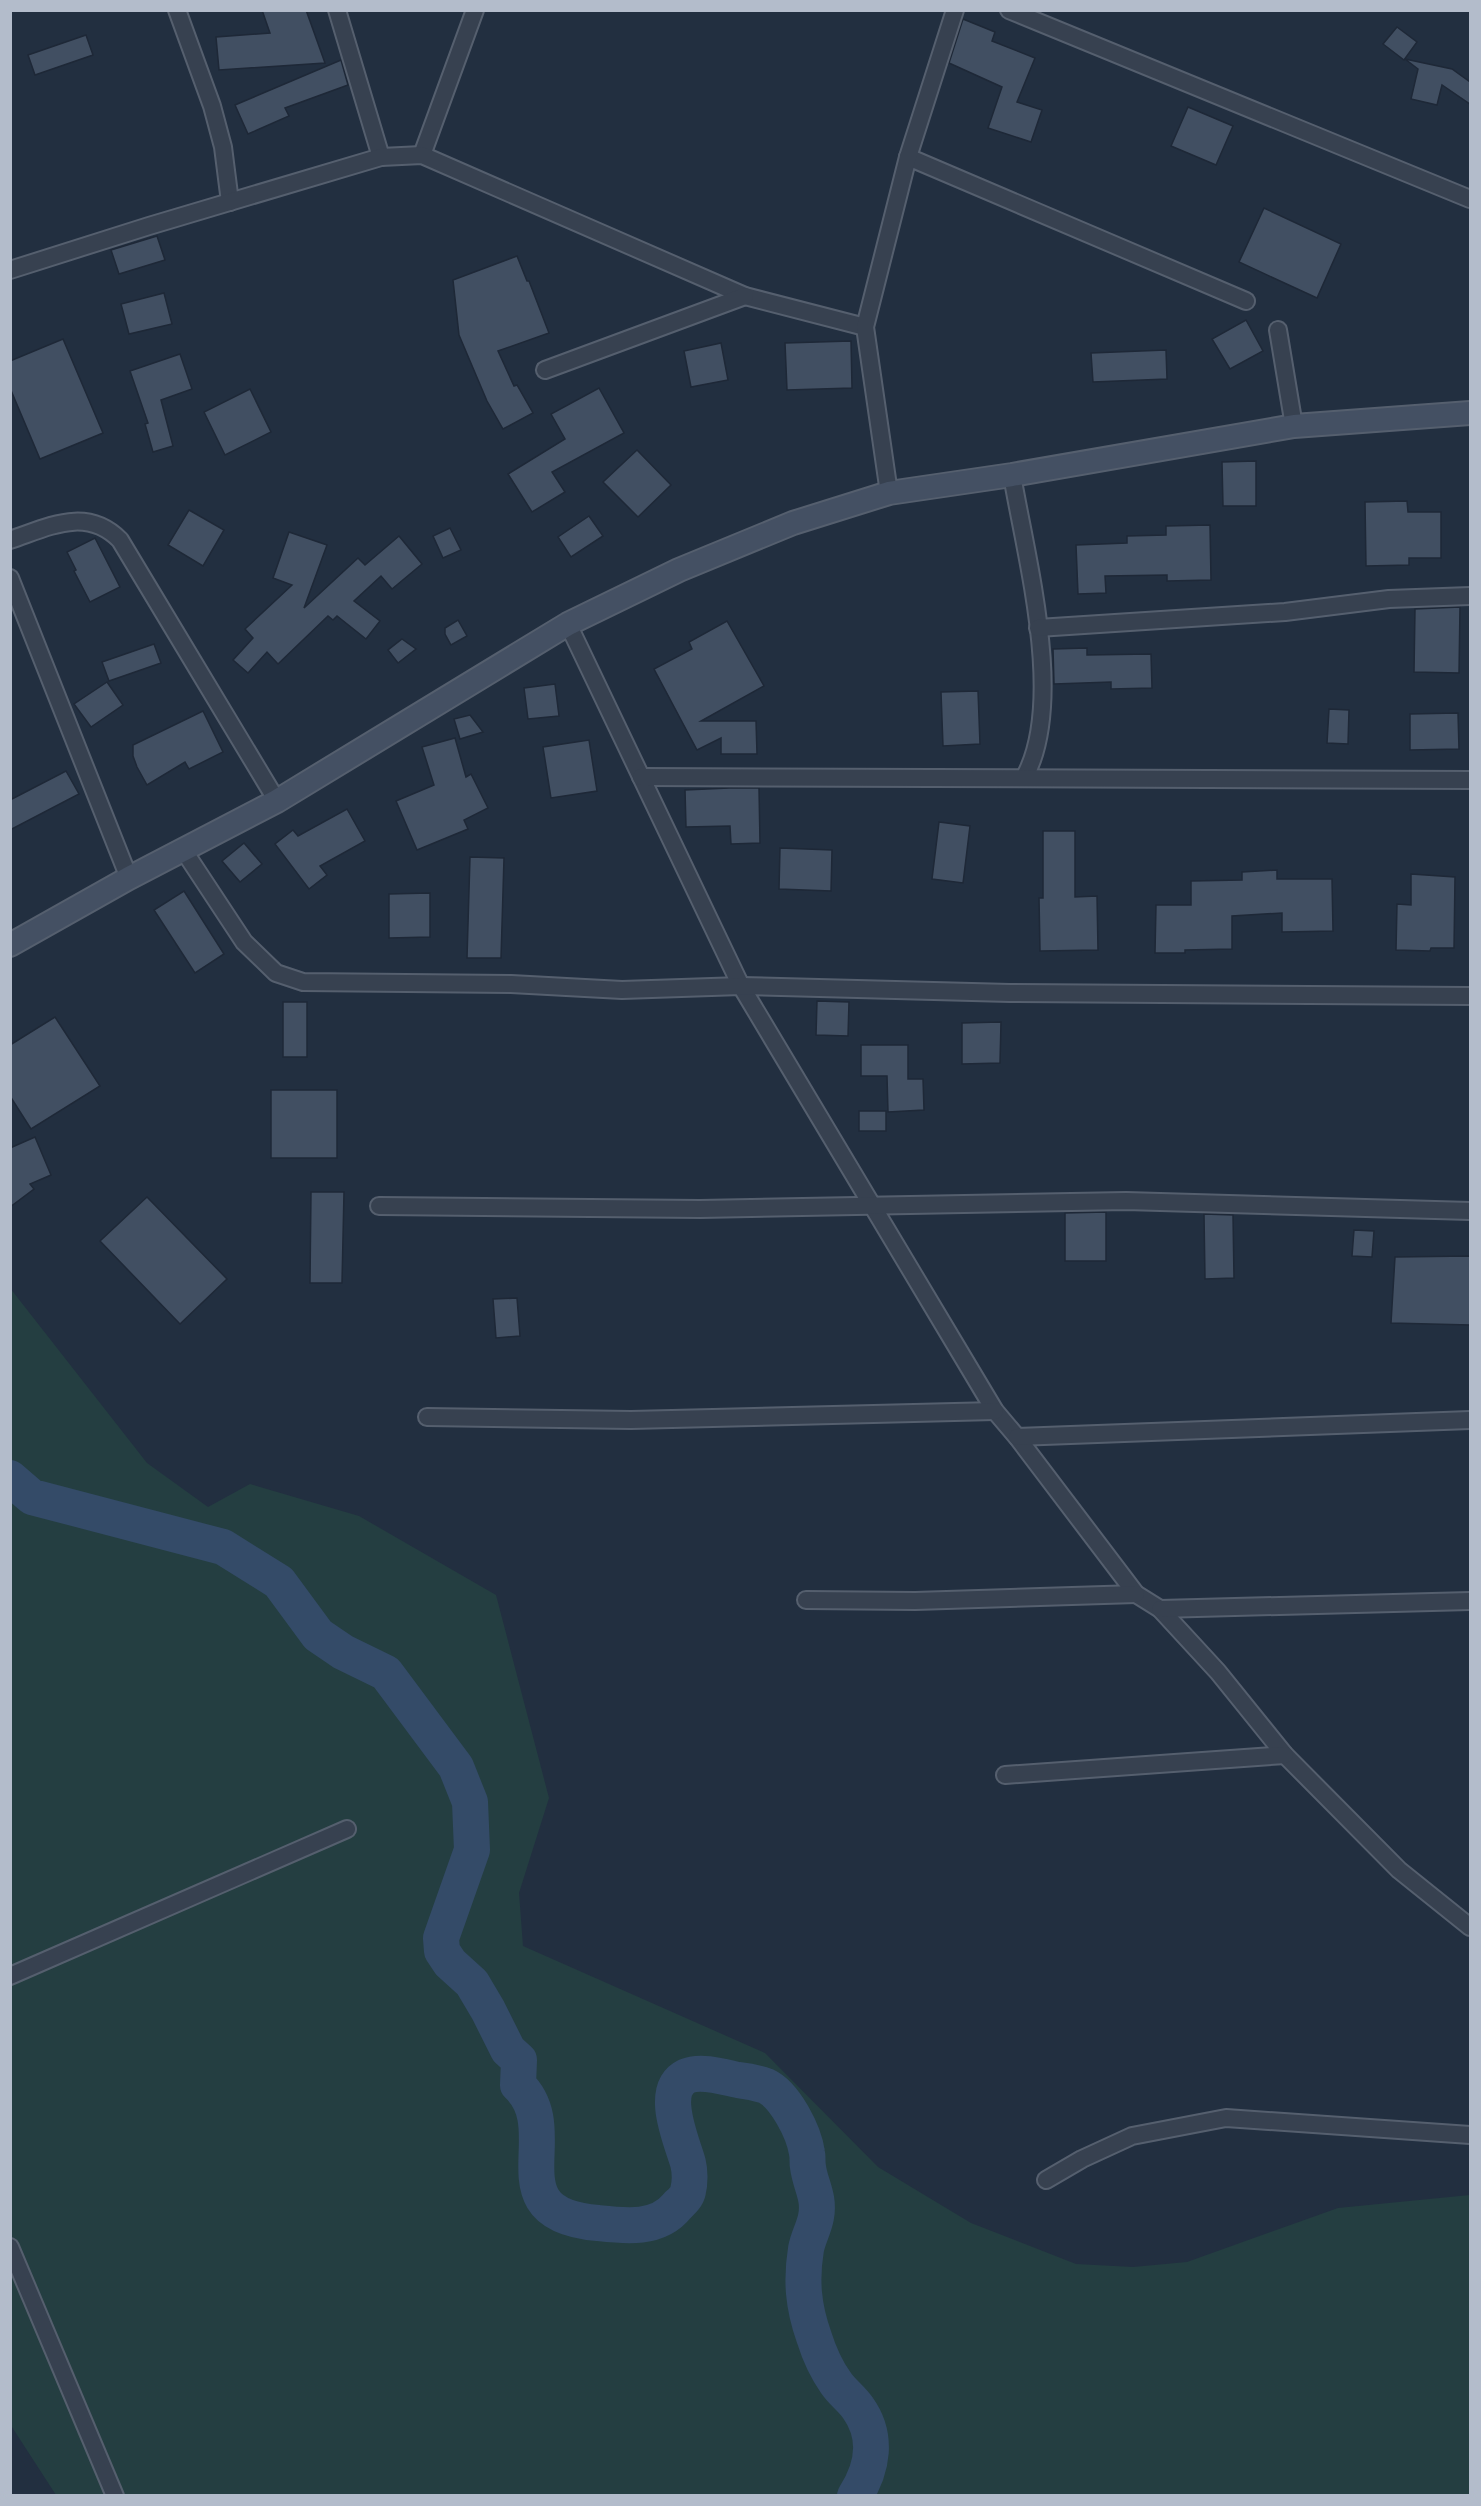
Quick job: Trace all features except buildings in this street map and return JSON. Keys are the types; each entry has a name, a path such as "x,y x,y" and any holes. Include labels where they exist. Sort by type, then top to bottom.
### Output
{"main road":[{"path":"10,945 129,878 277,801 568,624 679,570 793,523 889,493 1012,475 1294,426 1470,413"}],"street":[{"path":"177,10 212,106 223,147 230,202"},
{"path":"337,10 381,157"},
{"path":"422,155 475,10"},
{"path":"889,493 865,327 908,157 955,10"},
{"path":"1009,10 1470,199"},
{"path":"10,270 381,157 422,155 746,296 865,327"},
{"path":"908,157 1246,301"},
{"path":"545,370 746,296"},
{"path":"1278,330 1294,426"},
{"path":"1012,475 1038,628 1044,700 1033,763 1024,778"},
{"path":"10,540 68,521 94,522 110,530 120,540 277,801"},
{"path":"10,578 129,878"},
{"path":"1038,628 1285,612 1389,599 1470,596"},
{"path":"568,624 741,986 994,1411 1017,1437 1137,1594 1160,1609 1218,1672 1286,1755 1399,1870 1470,1927"},
{"path":"641,777 1470,780"},
{"path":"184,851 244,942 276,973 303,982 511,984 622,990 741,986 1010,993 1470,996"},
{"path":"379,1206 568,1209 1126,1201 1470,1211"},
{"path":"427,1416 631,1420 994,1411"},
{"path":"1017,1437 1470,1420"},
{"path":"806,1600 915,1601 1137,1594"},
{"path":"1160,1609 1470,1601"},
{"path":"1005,1775 1286,1755"},
{"path":"10,1976 347,1829"},
{"path":"1046,2180 1082,2159 1132,2136 1226,2118 1470,2135"},
{"path":"10,2247 115,2496"}],"green space":[{"path":"10,1288 147,1463 208,1507 250,1484 359,1516 496,1595 549,1798 519,1893 523,1946 765,2053 878,2167 971,2223 1076,2264 1133,2267 1187,2262 1338,2208 1470,2195 1470,2495 56,2495 10,2424"}],"waterway":[{"path":"10,1478 32,1497 223,1547 279,1582 318,1635 343,1652 386,1673 456,1767 470,1802 472,1850 441,1938 442,1951 450,1963 472,1983 508,2050 519,2060 518,2085 531,2104 536,2125 538,2188 547,2204 566,2216 598,2223 641,2225 660,2219 669,2214 684,2199 689,2184 689,2166 674,2116 674,2092 678,2083 693,2074 712,2075 766,2086 780,2097 802,2135 817,2203 816,2217 804,2260 804,2293 810,2326 829,2372 858,2408 871,2441 866,2474 855,2496"}]}
